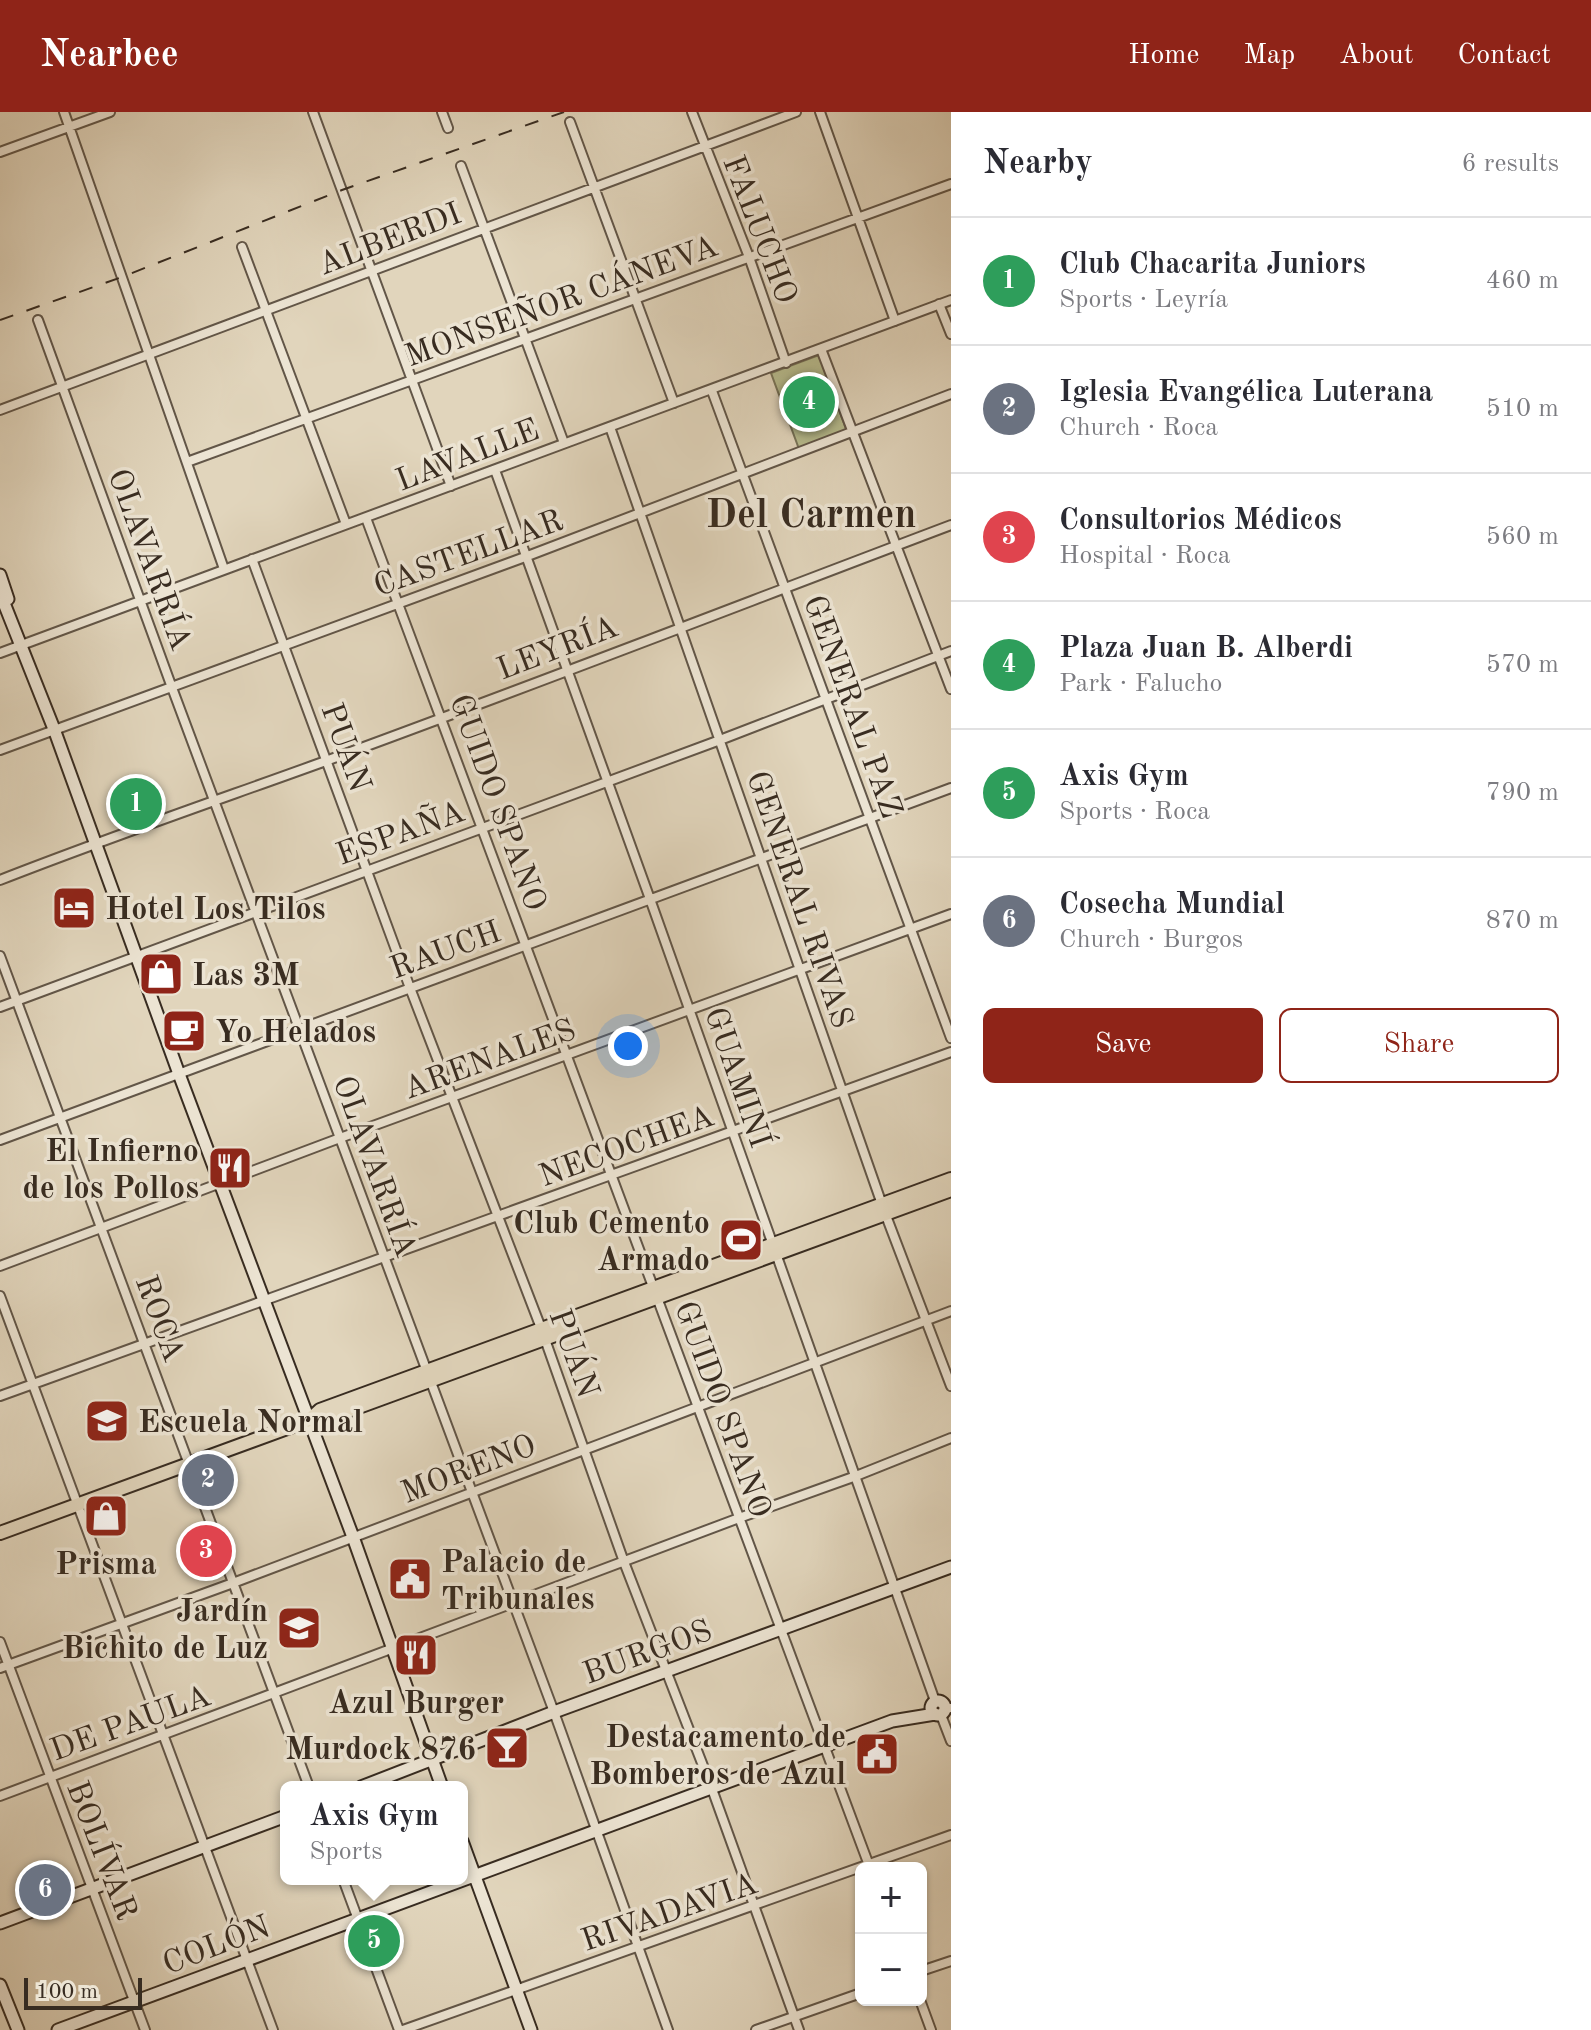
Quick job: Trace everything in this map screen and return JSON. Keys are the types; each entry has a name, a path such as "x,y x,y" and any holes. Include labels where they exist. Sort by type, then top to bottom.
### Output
{"main road":[{"path":"0,575 23,640 21,645"},
{"path":"0,593 54,729 179,1074 353,1537 440,1781"},
{"path":"0,1533 309,1420 323,1420 429,1375 884,1208 951,1179"},
{"path":"884,1208 951,1190"},
{"name":"BURGOS","path":"377,1781 554,1712 951,1567"},
{"name":"COLÓN","path":"468,1879 892,1721 945,1708"},
{"path":"0,1923 280,1818"},
{"path":"468,1857 531,2030"},
{"name":"COLÓN","path":"58,2030 450,1885"},
{"path":"0,1985 18,2030"}],"street":[{"path":"64,112 224,569"},
{"path":"0,152 110,112"},
{"path":"313,112 451,486"},
{"path":"442,112 448,128"},
{"name":"FALUCHO","path":"692,112 749,257 786,363"},
{"name":"ALBERDI","path":"0,410 796,112"},
{"path":"820,112 895,321"},
{"path":"570,122 674,403"},
{"path":"461,166 564,443"},
{"name":"MONSEÑOR CÁNEVA","path":"187,462 951,184"},
{"path":"242,247 346,524"},
{"name":"LAVALLE","path":"0,653 951,300"},
{"path":"939,304 951,334"},
{"name":"OLAVARRÍA","path":"38,320 598,1830 668,2030"},
{"path":"821,349 951,689"},
{"name":"GENERAL PAZ","path":"712,391 951,1038"},
{"name":"CASTELLAR","path":"0,750 525,557 951,394"},
{"name":"GENERAL RIVAS","path":"610,427 759,858 951,1386"},
{"name":"GUAMINÍ","path":"495,470 815,1364 897,1588 945,1708 951,1741"},
{"name":"GUIDO SPANO","path":"366,518 868,1862"},
{"name":"LEYRÍA","path":"0,880 95,842 326,761 951,525"},
{"name":"PUÁN","path":"252,559 410,988 543,1333 624,1562 712,1789 799,2030"},
{"name":"ESPAÑA","path":"0,1007 951,651"},
{"name":"RAUCH","path":"0,1140 951,788"},
{"name":"ARENALES","path":"0,1266 951,914"},
{"name":"ROCA","path":"0,956 307,1781"},
{"name":"NECOCHEA","path":"0,1396 951,1052"},
{"path":"0,1296 273,2030"},
{"name":"MORENO","path":"4,1666 233,1583 951,1311"},
{"name":"DE PAULA","path":"0,1796 951,1438"},
{"name":"BOLÍVAR","path":"0,1642 4,1666 93,1888 145,2030"},
{"name":"RIVADAVIA","path":"880,1862 951,1835"},
{"name":"RIVADAVIA","path":"401,2030 855,1871"},
{"path":"345,1885 401,2030"},
{"path":"927,1969 951,1961"},
{"path":"756,2030 855,1995"},
{"path":"922,2006 931,2030"}],"green space":[{"path":"819,355 847,432 799,449 771,373"}],"railway":[{"path":"0,320 122,277 342,190 564,112"}],"place":[{"name":"Plaza Juan B. Alberdi","path":"809,402"},
{"name":"Club Chacarita Juniors","path":"136,804"},
{"name":"Hotel Los Tilos","path":"74,908"},
{"name":"Las 3M","path":"161,974"},
{"name":"Yo Helados","path":"184,1031"},
{"name":"El Infierno de los Pollos","path":"230,1168"},
{"name":"Club Cemento Armado","path":"741,1240"},
{"name":"Escuela Normal","path":"107,1421"},
{"name":"Iglesia Evangélica Luterana","path":"208,1480"},
{"name":"Prisma","path":"106,1516"},
{"name":"Consultorios Médicos","path":"206,1551"},
{"name":"Palacio de Tribunales","path":"410,1579"},
{"name":"Jardín Bichito de Luz","path":"299,1628"},
{"name":"Azul Burger","path":"416,1655"},
{"name":"Murdock 876","path":"507,1748"},
{"name":"Destacamento de Bomberos de Azul","path":"877,1754"},
{"name":"Cosecha Mundial","path":"45,1890"},
{"name":"Axis Gym","path":"374,1941"}],"district":[{"name":"Del Carmen","path":"811,513"}]}
